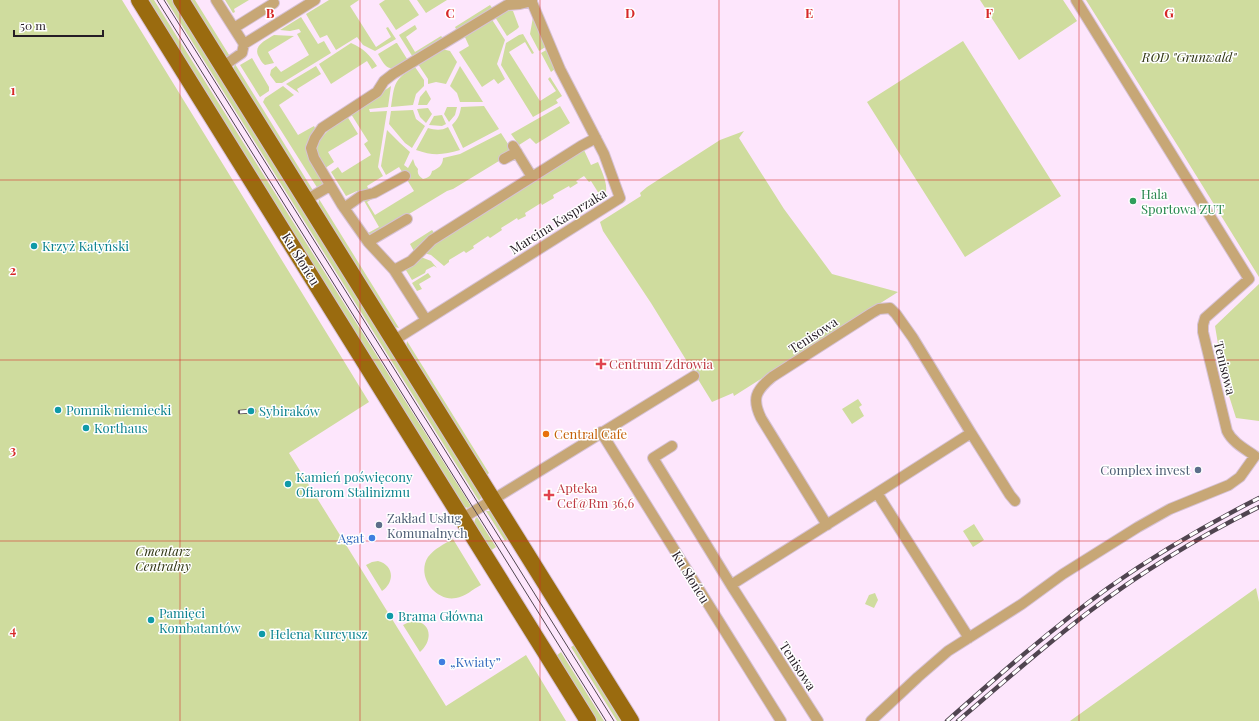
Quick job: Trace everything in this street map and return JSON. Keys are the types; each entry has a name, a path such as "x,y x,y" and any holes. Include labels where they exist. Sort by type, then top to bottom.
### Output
{"main road":[{"name":"Ku Słońcu","path":"139,0 463,518 588,721"},
{"path":"181,0 631,721"}],"street":[{"path":"216,0 244,44 244,49 240,56 222,67"},
{"path":"244,44 315,0"},
{"name":"Tenisowa","path":"871,721 918,677 948,652 1022,604 1063,574 1138,527 1170,509 1229,485 1240,477 1257,458 1236,443 1227,431 1202,325 1205,318 1249,279 1076,0"},
{"path":"394,270 411,261 432,240 596,138 560,69 531,1 520,4 511,4 502,8 393,74 384,81 377,92 322,128 315,138 311,148 314,158 344,208 368,242 394,270 426,320"},
{"path":"234,28 274,3"},
{"name":"Marcina Kasprzaka","path":"393,341 620,198 611,171 596,138"},
{"path":"504,159 515,149 532,177"},
{"path":"344,208 361,196 374,193 405,176"},
{"path":"306,200 330,186"},
{"path":"368,242 407,219"},
{"name":"Tenisowa","path":"827,525 761,418 756,408 756,401 760,388 772,377 872,312 879,309 890,308 896,314 917,344 971,433 1015,501"},
{"path":"463,518 694,376"},
{"name":"Ku Słońcu","path":"602,432 781,721"},
{"path":"731,585 971,433"},
{"name":"Tenisowa","path":"672,446 653,458 731,585 818,721"},
{"path":"876,493 969,638"}],"green space":[{"name":"Cmentarz Centralny","path":"0,0 122,0 369,402 289,453 446,706 526,655 566,721 0,721"},
{"path":"146,0 154,0 471,506 468,508 464,507"},
{"path":"166,0 175,0 482,497 479,501"},
{"path":"187,0 195,0 231,58 226,58"},
{"path":"225,0 249,0 234,9 235,12 233,13"},
{"path":"329,0 359,0 350,6 376,47 391,37 386,28 388,27 396,39 375,51 363,45 357,37 336,50 327,35 320,38 306,14"},
{"path":"385,0 409,0 419,15 396,30 379,4"},
{"path":"417,0 447,0 426,13"},
{"path":"980,0 1063,0 1077,21 1019,60"},
{"name":"ROD \"Grunwald\"","path":"1086,0 1259,0 1259,277 1181,151"},
{"path":"490,5 493,9 458,33 455,27"},
{"path":"508,10 513,11 519,27 507,36 495,17"},
{"path":"301,17 318,44 324,41 331,53 282,83 276,83 270,75 271,70 276,66 281,72 309,55 297,34 301,32 299,29 290,31 280,30"},
{"path":"533,17 547,46 539,51 530,34"},
{"path":"491,18 505,40 497,64 505,79 498,84 494,79 482,87 459,52 469,46 464,35"},
{"path":"415,25 417,29 406,37 415,52 441,36 445,40 414,59 399,35"},
{"path":"523,34 534,53 532,54 525,42 509,52 540,101 556,91 548,79 550,77 562,96 556,100 558,103 533,117 501,65 506,43"},
{"path":"274,35 294,36 268,52 274,63 265,65 262,63 257,50 264,41"},
{"path":"963,41 1061,196 965,257 867,102"},
{"path":"351,43 366,52 377,66 372,69 367,61 331,84 319,64"},
{"path":"396,43 409,62 398,67 390,68 387,67 381,60 378,54"},
{"path":"442,49 450,51 457,62 446,84 436,82 428,84 428,79 418,64"},
{"path":"548,49 555,69 551,72 541,53"},
{"path":"252,58 269,87 269,91 260,97 240,65"},
{"path":"235,64 314,192 310,192 233,70"},
{"path":"316,66 321,74 297,89 299,93 286,84"},
{"path":"460,66 483,102 460,102 457,93 450,86"},
{"path":"415,67 424,80 424,86 416,94 413,105 391,107 396,83 403,75"},
{"path":"283,86 294,95 279,105 298,135 314,126 316,130 310,138 323,184 318,189 263,102 265,98"},
{"path":"391,86 388,107 369,109 370,112 387,111 378,167 383,176 367,186 370,192 358,194 357,191 346,196 331,172 338,167 342,173 371,155 364,144 368,141 351,114"},
{"path":"426,90 431,99 427,105 418,105 420,97"},
{"path":"484,106 499,129 463,148 452,125 458,117 461,107"},
{"path":"560,106 570,123 536,144 530,138 519,145 511,134"},
{"path":"447,107 457,107 455,115 449,122 444,114"},
{"path":"428,108 432,114 426,123 420,117 417,109"},
{"path":"413,110 416,119 425,126 412,148 405,143 389,124 391,111"},
{"path":"442,115 446,124 442,126 429,125 434,116"},
{"path":"347,116 358,134 328,152 334,162 324,169 315,149 328,130"},
{"path":"448,127 460,150 438,154 416,150 428,128 438,130"},
{"path":"387,130 410,152 404,165 408,168 413,159 419,175 423,179 429,176 432,171 440,166 443,158 460,154 501,133 512,150 512,153 409,214 389,228 372,236 368,233 379,227 363,199 374,198 367,202 375,215 414,191 399,167 386,175 381,166"},
{"path":"744,131 739,138 784,209 832,274 898,292 734,396 733,393 712,402 651,303 603,231 600,222 641,196 640,193 647,187 720,140"},
{"path":"584,150 591,165 598,162 605,181 606,191 601,197 591,181 589,182 584,176 576,181 578,183 553,195 554,198 542,205 541,203 525,213 526,216 518,220 517,218 501,228 502,230 490,238 488,236 473,246 474,248 466,253 464,251 449,260 449,262 444,266 431,255 424,253 426,249"},
{"path":"319,199 399,328 390,326 318,206"},
{"path":"432,230 435,234 415,253 410,244"},
{"path":"421,257 431,261 437,268 434,266 412,280 404,267"},
{"path":"428,273 431,277 419,284 422,289 417,291 412,283"},
{"path":"1259,284 1259,421 1236,418 1224,380 1215,326"},
{"path":"407,341 489,473 487,475 483,473 406,348"},
{"path":"858,399 862,405 859,407 864,416 852,424 842,409"},
{"path":"486,511 491,511 510,538 505,541"},
{"path":"477,517 496,547 490,551 474,525"},
{"path":"974,524 984,540 973,547 963,531"},
{"path":"453,539 481,585 463,596 448,598 435,592 426,579 424,572 428,557 439,547"},
{"path":"378,561 387,566 391,574 389,583 382,591 366,565"},
{"path":"1256,588 1259,602 1259,721 1070,721"},
{"path":"875,593 878,600 874,608 865,604 869,595"},
{"path":"409,622 422,623 426,626 428,631 428,641 420,652 403,625"},
{"path":"576,644 624,721 617,721 571,647"},
{"path":"561,652 604,721 596,721 556,656"}],"tram line":[{"path":"157,0 606,721"},
{"path":"164,0 614,721"}],"railway":[{"path":"240,412 254,411"},
{"path":"947,721 1046,636 1108,588 1144,563 1182,540 1259,498"},
{"path":"958,721 1053,640 1127,584 1192,543 1259,507"}],"place":[{"name":"Hala Sportowa ZUT","path":"1133,201"},
{"name":"Krzyż Katyński","path":"34,246"},
{"name":"Centrum Zdrowia","path":"601,364"},
{"name":"Pomnik niemiecki","path":"58,410"},
{"name":"Sybiraków","path":"251,411"},
{"name":"Korthaus","path":"86,428"},
{"name":"Central Cafe","path":"546,434"},
{"name":"Complex invest","path":"1198,470"},
{"name":"Kamień poświęcony Ofiarom Stalinizmu","path":"288,484"},
{"name":"Apteka Cef@Rm 36,6","path":"549,495"},
{"name":"Zakład Usług Komunalnych","path":"379,525"},
{"name":"Agat","path":"372,538"},
{"name":"Brama Główna","path":"390,616"},
{"name":"Pamięci Kombatantów","path":"151,620"},
{"name":"Helena Kurcyusz","path":"262,634"},
{"name":"„Kwiaty”","path":"442,662"}]}
